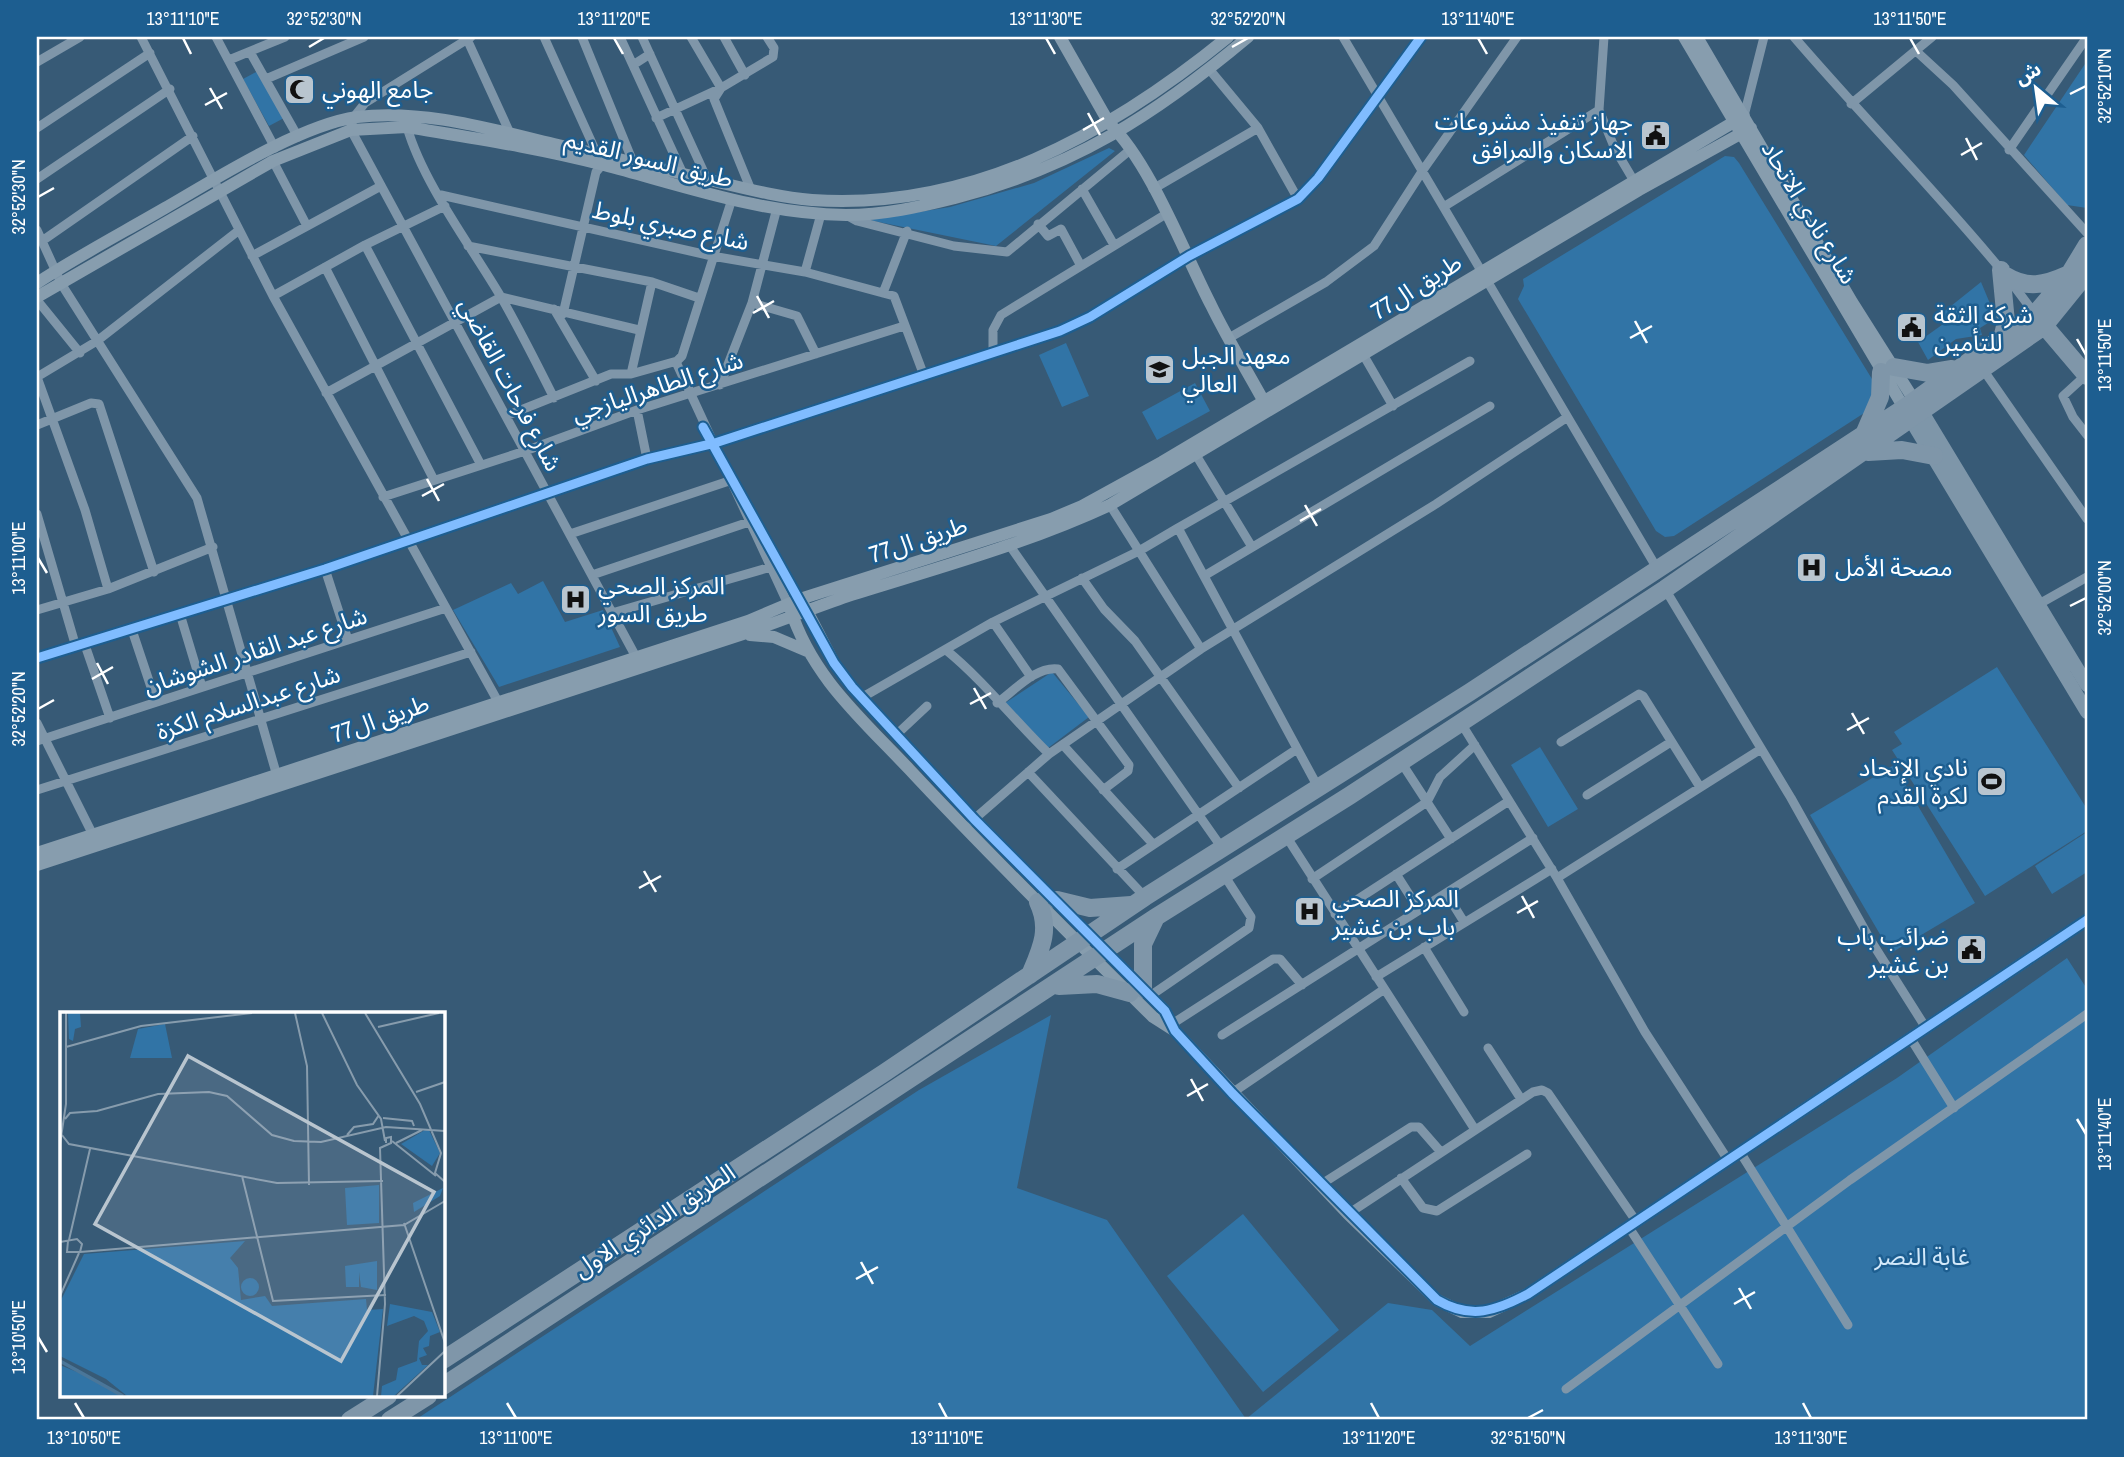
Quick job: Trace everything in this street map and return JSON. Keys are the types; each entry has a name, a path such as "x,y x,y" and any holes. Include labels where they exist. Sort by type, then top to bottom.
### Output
{"highway":[{"path":"1913,410 1982,368 2040,314 2079,273 2087,245"},
{"path":"2003,273 2018,283 2033,285 2079,273"},
{"path":"2002,339 2006,322 2003,273"},
{"path":"1913,410 1962,365 2040,314"},
{"path":"2040,314 2087,360"},
{"path":"2040,314 2087,375"},
{"path":"1866,432 1877,410 1888,370 1928,373 1962,365"},
{"name":"الطريق الدائري الاول","path":"444,1359 884,1073 1222,848 1319,789 1866,432 1913,410"},
{"name":"الطريق الدائري الاول","path":"444,1385 1052,988 1156,917 1401,762 1665,589 1857,455 1913,410"},
{"path":"1857,455 1890,449 1934,456"},
{"path":"1057,900 1090,908 1140,901"},
{"path":"1029,976 1045,935 1044,918 1038,902"},
{"path":"1052,988 1097,984 1141,993 1143,944 1156,917"},
{"path":"350,1420 385,1398"},
{"path":"390,1420 425,1398"}],"main road":[{"path":"1060,37 1153,189 1266,406"},
{"name":"طريق السور القديم","path":"1114,128 1228,37"},
{"name":"طريق السور القديم","path":"274,154 352,124 407,127 602,165 731,202 821,214 879,214 996,175 1114,128 1209,69 1248,37"},
{"name":"شارع نادي الاتحاد","path":"1684,37 1742,126 1913,410"},
{"name":"شارع نادي الاتحاد","path":"1697,37 1742,126"},
{"name":"طريق السور القديم","path":"37,283 274,154 298,137 402,114 509,131 751,190 809,200 915,201"},
{"path":"501,706 743,634 797,607 1010,546 1110,505 1196,455 1266,406 1364,356 1484,275 1742,126"},
{"name":"طريق ال77","path":"37,853 93,835 161,820 501,706 636,657 797,607 1082,506 1266,406 1634,181 1742,126"},
{"name":"طريق السور القديم","path":"37,299 217,185"},
{"path":"1913,410 1934,456 2087,712"},
{"path":"1913,410 2039,604 2087,685"},
{"path":"797,607 807,651 845,704 1038,902 1085,938"},
{"path":"797,607 861,698 974,819 1057,900 1101,955 1141,993 1348,1214 1437,1300 1462,1312 1477,1313 1500,1309 1528,1294 2087,920"},
{"path":"743,634 775,637 807,651"},
{"name":"طريق ال77","path":"37,865 277,776 501,706"},
{"path":"1141,993 1158,1021 1174,1028"}],"street":[{"path":"37,62 80,37"},
{"path":"216,37 307,226"},
{"path":"229,60 285,37"},
{"path":"266,79 364,37"},
{"path":"546,37 602,165 596,172 571,266 563,314"},
{"path":"582,37 633,162"},
{"path":"620,37 683,174"},
{"path":"642,37 707,179"},
{"path":"691,37 721,88"},
{"path":"724,37 746,75"},
{"path":"656,118 746,75 773,57 774,48 767,37"},
{"path":"1343,37 1658,570"},
{"path":"37,658 325,569 647,459 713,442 1073,326 1189,256 1298,199 1318,178 1421,37"},
{"path":"1229,338 1357,261 1374,246 1423,170 1517,37"},
{"path":"1604,37 1599,110 1615,149 1634,181"},
{"path":"1742,126 1764,37"},
{"path":"1794,37 1851,104 1939,196 2040,314"},
{"path":"1851,104 1932,37"},
{"path":"144,38 273,296 383,497 411,539 501,706"},
{"path":"352,124 365,103 468,38 509,131"},
{"path":"2009,150 2084,38"},
{"path":"1916,51 1953,85 2009,150 2087,233"},
{"path":"250,52 298,137"},
{"path":"37,128 150,53"},
{"path":"633,65 650,54"},
{"path":"1209,69 1258,128 1298,199"},
{"path":"721,88 714,99 751,190"},
{"path":"37,178 170,89"},
{"path":"1445,206 1599,110"},
{"name":"شارع فرحات القاضي","path":"352,124 381,186 636,657"},
{"path":"407,127 411,142 445,206 501,297 554,398"},
{"path":"1153,189 1258,128"},
{"path":"42,241 193,136"},
{"path":"847,215 862,223 907,231 954,246 1007,252 1130,150"},
{"path":"252,256 381,186"},
{"path":"1082,189 1114,245"},
{"name":"شارع صبري بلوط","path":"441,195 712,256 805,272 894,296 904,326"},
{"path":"506,415 611,374 631,374 676,362 682,356 731,202"},
{"path":"273,296 365,245 445,206"},
{"path":"720,385 752,303 760,263 777,208"},
{"path":"805,272 821,214"},
{"path":"993,352 993,330 1001,315 1166,214"},
{"path":"1038,224 1048,236 1061,229 1081,266"},
{"path":"37,230 54,272 190,486 213,547 277,776"},
{"path":"108,589 53,418 37,377 97,341 239,231"},
{"path":"883,293 907,231"},
{"path":"365,245 481,465"},
{"path":"468,246 652,282 699,298"},
{"path":"325,267 435,480"},
{"path":"631,374 652,282"},
{"path":"326,393 501,297 554,308 563,314 639,330"},
{"path":"37,299 80,353"},
{"path":"752,303 797,316 816,354"},
{"path":"554,308 596,381"},
{"path":"904,326 923,373"},
{"name":"شارع الطاهراليازجي","path":"383,497 525,451 637,410 904,326"},
{"path":"1364,356 1393,406"},
{"path":"861,698 993,622 1139,551 1470,361"},
{"path":"676,362 704,427 797,607"},
{"path":"1982,368 2087,519"},
{"path":"2087,375 2063,396 2073,417 2087,435"},
{"path":"37,425 91,403 99,404 154,572"},
{"path":"1204,576 1490,406"},
{"path":"637,410 647,459"},
{"path":"963,828 1049,754 1124,705 1201,649 1276,606 1566,418"},
{"path":"713,442 771,567 797,607"},
{"path":"1196,455 1252,547"},
{"path":"570,534 729,481"},
{"path":"1110,505 1201,649"},
{"path":"37,514 62,602 110,718"},
{"path":"592,575 749,522"},
{"path":"1178,528 1319,789"},
{"path":"1010,546 1043,597 1124,705 1222,848"},
{"path":"37,610 108,589 213,547"},
{"path":"612,613 771,567"},
{"path":"325,569 348,640"},
{"path":"2039,604 2087,577"},
{"path":"1082,578 1104,609 1127,630 1239,788"},
{"path":"1665,589 1871,941 1926,1028"},
{"name":"شارع عبد القادر الشوشان","path":"41,740 446,608"},
{"path":"180,614 202,687"},
{"path":"993,622 1031,677"},
{"path":"132,630 156,702"},
{"path":"946,650 970,670 997,703 1049,754"},
{"name":"شارع عبدالسلام الكزة","path":"37,790 471,652"},
{"path":"997,703 1031,677 1048,669 1058,669 1129,768 1104,790"},
{"path":"1561,742 1639,694 1643,696 1700,787"},
{"path":"896,735 927,706"},
{"path":"37,723 41,740 66,780 93,835"},
{"path":"1461,723 1552,869 1645,1032 1728,1160"},
{"path":"1587,795 1671,741"},
{"path":"1063,745 1153,844"},
{"path":"1312,879 1427,802 1440,778 1475,745"},
{"path":"1116,869 1297,749"},
{"path":"1557,878 1761,749"},
{"path":"1401,762 1451,839"},
{"path":"1028,772 1116,869 1140,901"},
{"path":"1335,914 1509,801"},
{"path":"1286,835 1474,1128"},
{"path":"1222,1035 1533,838"},
{"path":"1376,977 1552,869"},
{"path":"1396,874 1419,910"},
{"path":"1141,993 1249,928 1251,917 1224,875"},
{"path":"1446,893 1464,922"},
{"path":"1424,947 1464,1012"},
{"path":"1174,1028 1273,959 1280,959 1302,985"},
{"path":"1232,1093 1384,990"},
{"path":"1566,1389 1787,1227 2087,1014"},
{"path":"1911,1038 1954,1108"},
{"path":"1488,1048 1521,1099"},
{"path":"1348,1214 1474,1128 1521,1099 1542,1090 1548,1093 1718,1364"},
{"path":"1320,1185 1411,1127 1419,1127 1440,1151"},
{"path":"1740,1152 1848,1325"},
{"path":"1401,1178 1423,1208 1437,1211 1527,1154"}],"green space":[{"path":"2087,44 2087,208 2067,205 2024,155 2085,64"},
{"path":"258,71 284,118 269,126 243,79"},
{"path":"1109,148 1115,151 996,246 869,220 950,207 1034,183"},
{"path":"1725,156 1734,157 1739,163 1872,379 1875,406 1674,536 1665,537 1656,531 1518,299 1524,286 1523,279"},
{"path":"1981,282 1996,318 1980,328 1982,335 1956,339 1928,360 1918,342 1946,322 1941,314"},
{"path":"1066,343 1089,396 1062,407 1039,355"},
{"path":"1195,383 1210,411 1157,440 1142,412"},
{"path":"543,581 565,622 603,610 620,647 499,687 453,610 511,583 518,594"},
{"path":"1997,667 2087,809 2087,831 1985,896 1892,750 1902,744 1894,732"},
{"path":"1052,672 1089,717 1048,748 1002,705"},
{"path":"1540,747 1578,809 1548,827 1511,765"},
{"path":"1894,765 1975,903 1891,953 1810,815"},
{"path":"2087,832 2087,872 2052,894 2035,866"},
{"name":"غابة النصر","path":"2067,958 2087,989 2087,1420 415,1420 919,1090 1051,1015 1017,1188 1107,1220 1246,1419 1388,1303 1432,1310 1470,1346 1897,1078"},
{"path":"1243,1214 1339,1330 1263,1392 1167,1276"}],"cycle path":[{"path":"37,658 325,569 647,459 715,443 1060,331 1090,317 1189,256 1298,199 1318,178 1421,37"},
{"path":"703,427 834,663 852,687 974,819 1165,1011 1175,1031 1232,1093 1437,1300 1449,1306 1461,1310 1483,1311 1505,1305 1528,1294 2087,920"}],"place":[{"name":"جامع الهوني","path":"299,89"},
{"name":"جهاز تنفيذ مشروعات الاسكان والمرافق","path":"1656,135"},
{"name":"شركة الثقة للتأمين","path":"1911,328"},
{"name":"معهد الجبل العالي","path":"1159,369"},
{"name":"مصحة الأمل","path":"1812,567"},
{"name":"المركز الصحي طريق السور","path":"575,599"},
{"name":"نادي الإتحاد لكرة القدم","path":"1991,781"},
{"name":"المركز الصحي باب بن غشير","path":"1309,912"},
{"name":"ضرائب باب بن غشير","path":"1972,950"}]}
